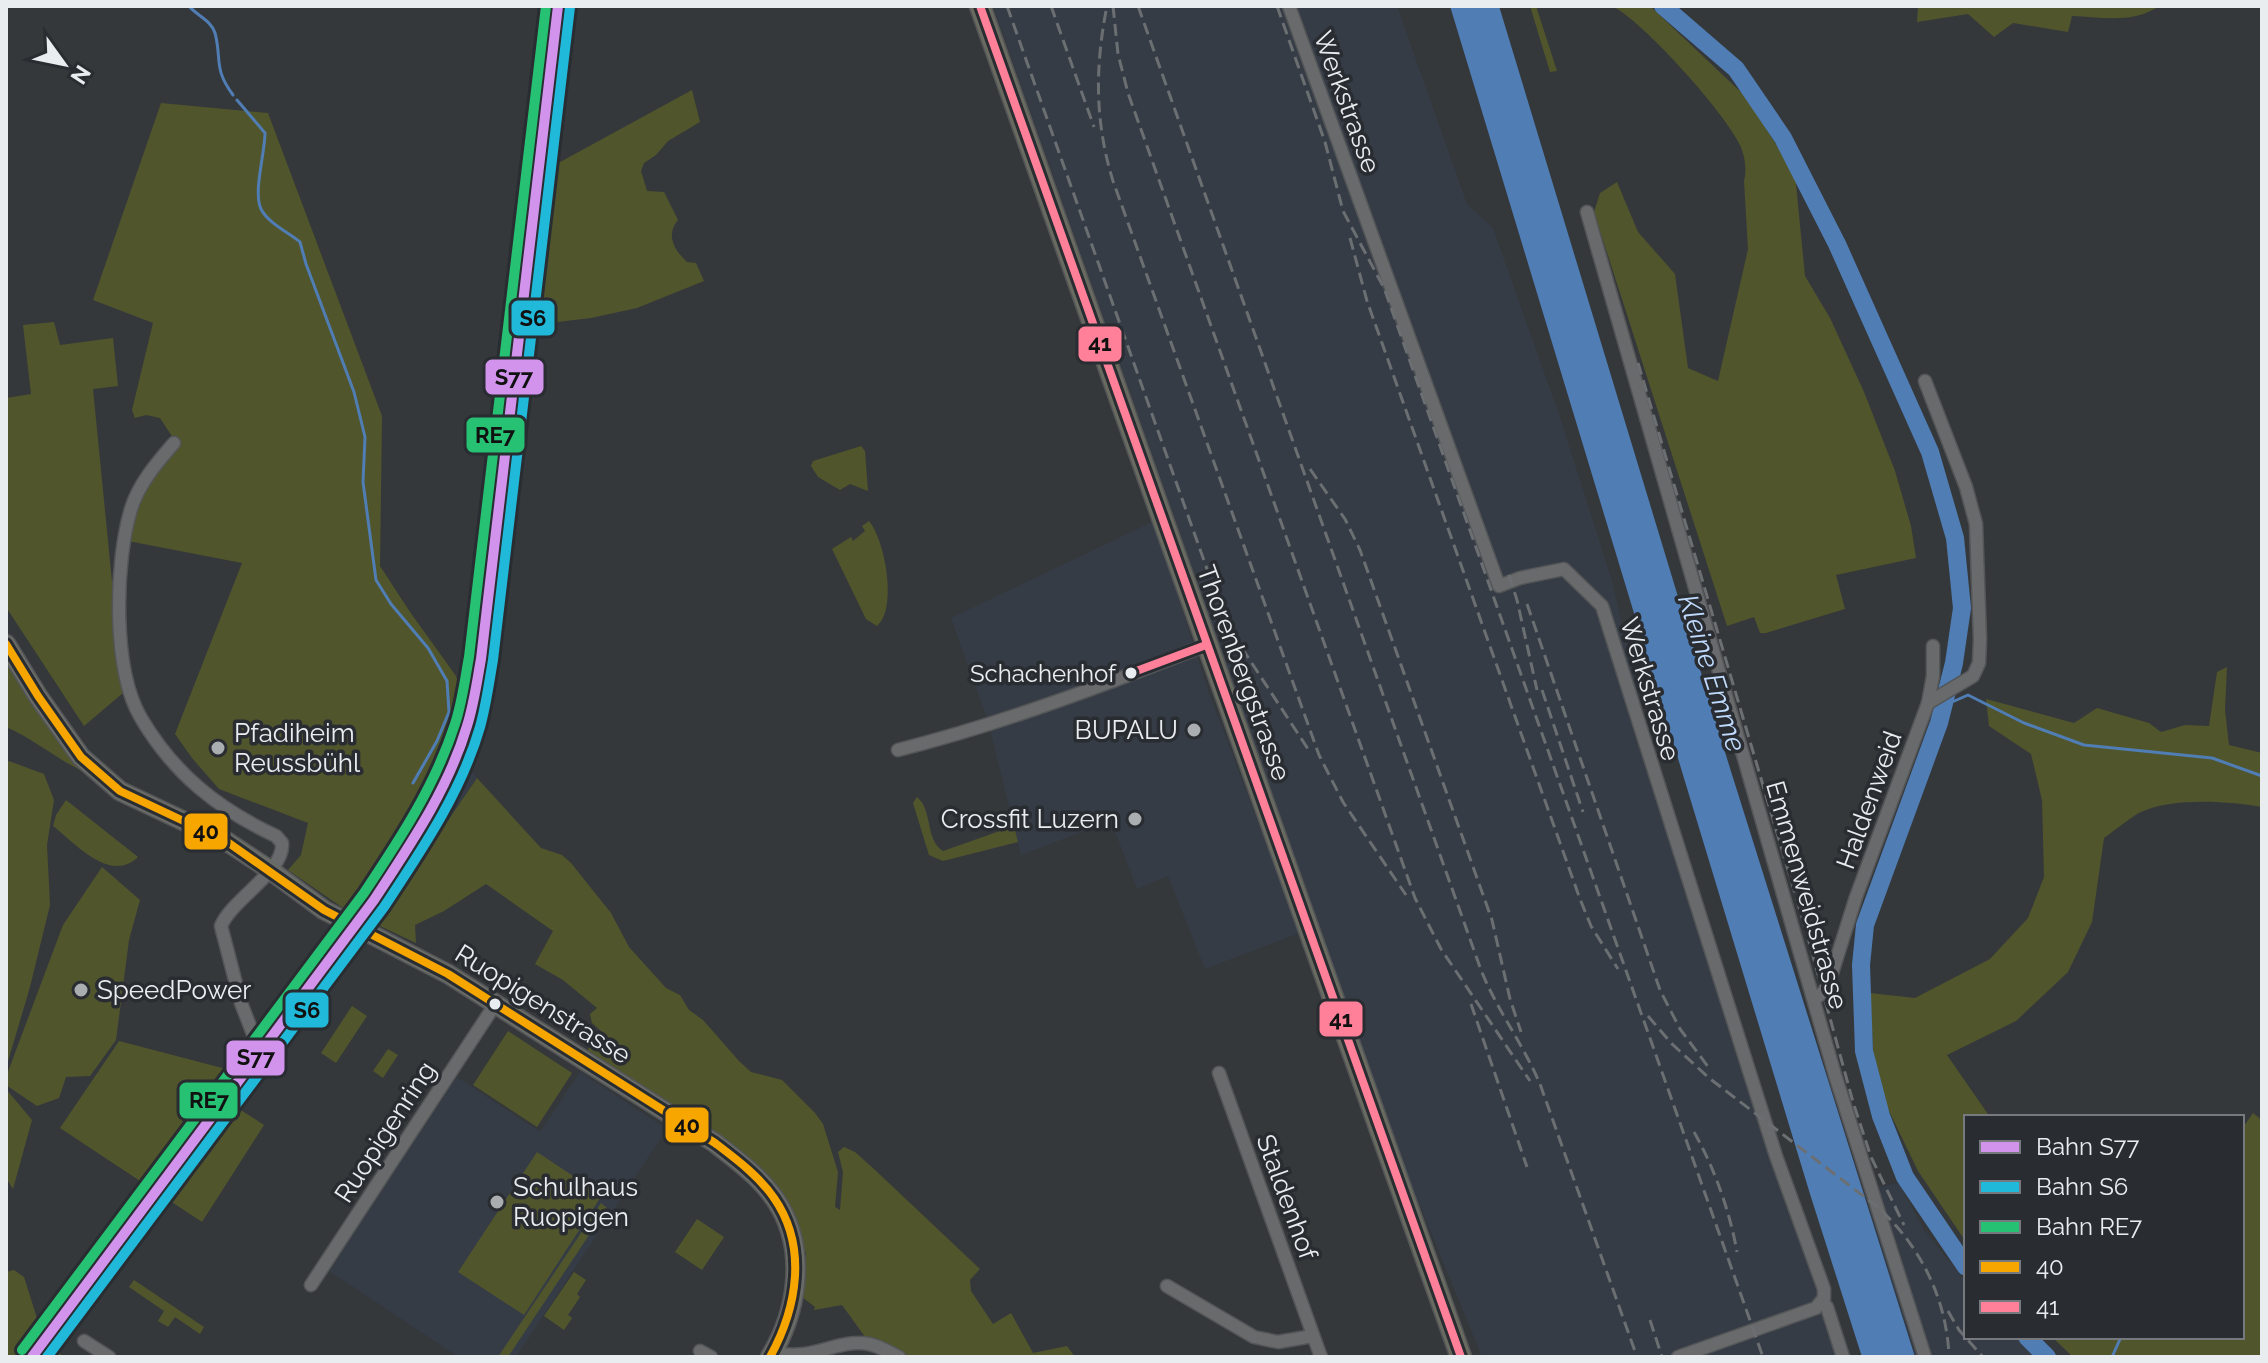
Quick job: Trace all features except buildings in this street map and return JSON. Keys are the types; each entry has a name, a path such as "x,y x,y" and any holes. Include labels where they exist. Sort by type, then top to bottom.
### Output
{"main road":[{"name":"Thorenbergstrasse","path":"980,6 1461,1357"}],"street":[{"name":"Werkstrasse","path":"1289,6 1499,586 1520,578 1564,569 1602,606 1776,1156 1824,1289 1822,1301 1827,1307 1843,1357"},
{"name":"Emmenweidstrasse","path":"1587,212 1875,1205 1925,1357"},
{"path":"1925,381 1966,487 1976,524 1979,663 1973,676 1932,701"},
{"path":"174,443 150,472 139,492 126,531 119,590 121,643 138,714 159,746 199,789 232,814 280,839 283,851 270,870 231,909 221,926 241,1003 255,1039"},
{"name":"Ruopigenstrasse","path":"6,644 58,726 81,757 103,778 131,797 226,841 332,915 424,961 496,1003 715,1143 749,1170 781,1209 792,1238 796,1261 792,1302 772,1354"},
{"path":"898,750 963,733 1054,703 1206,645"},
{"name":"Haldenweid","path":"1815,999 1827,989 1856,897 1932,701 1933,646"},
{"name":"Ruopigenring","path":"311,1285 496,1003"},
{"name":"Staldenhof","path":"1219,1073 1321,1357"},
{"path":"1167,1286 1254,1337 1278,1342 1313,1336"},
{"path":"1678,1357 1812,1310 1822,1301"},
{"path":"84,1341 109,1357"},
{"path":"772,1354 809,1356 846,1344 864,1344 899,1357"}],"shaded area":[{"path":"547,6 570,6 489,678 468,765 477,778 421,860 398,840 453,741 464,701 501,427"},
{"path":"993,6 1397,6 1467,204 1493,228 1561,420 1612,581 1641,706 1767,1114 1852,1357 1482,1357 1410,1181"},
{"path":"1154,521 1208,690 1300,933 1205,969 1168,876 1137,889 1111,821 1021,855 988,721 951,618"},
{"name":"Schulhaus Ruopigen","path":"580,1072 667,1129 516,1357 459,1357 329,1271 457,1077 540,1132"},
{"path":"1899,1183 1924,1230 1964,1280 1964,1339 2018,1339 2034,1357 1915,1357 1863,1190"}],"green space":[{"path":"1530,6 1536,6 1557,71 1550,72"},
{"path":"1612,6 1650,6 1745,96 1795,174 1805,276 1830,318 1864,392 1895,471 1911,526 1916,558 1836,575 1845,609 1766,633 1760,633 1754,617 1727,626 1594,212 1600,193 1617,182 1638,232 1675,274 1688,368 1718,381 1748,249 1744,158 1732,131 1701,91 1643,29"},
{"path":"1918,6 2159,6 2128,17 2072,16 2068,32 2013,23 1994,37 1968,14 1917,22"},
{"path":"692,90 700,122 668,141 644,163 641,171 647,191 664,192 678,220 672,231 675,247 687,262 696,263 704,281 637,308 591,318 532,325 551,167"},
{"path":"161,103 268,113 382,416 380,566 456,676 464,701 453,741 398,841 421,860 477,778 541,848 562,855 571,863 611,913 629,947 666,988 680,995 689,1010 703,1020 739,1061 751,1072 782,1080 815,1113 823,1124 838,1172 835,1207 840,1210 843,1172 838,1152 844,1147 855,1152 874,1169 980,1269 970,1280 971,1291 993,1324 1011,1313 1033,1353 1067,1346 1075,1357 906,1357 868,1341 842,1305 814,1310 815,1307 802,1297 806,1253 792,1212 620,1073 587,1051 601,1031 592,1023 590,1014 597,1008 563,980 535,964 553,931 486,884 415,925 416,943 346,910 288,870 301,855 308,823 219,789 192,758 175,734 242,563 128,541 140,501 177,444 160,418 146,415 135,418 132,410 153,323 93,300"},
{"path":"54,322 60,345 113,338 118,386 93,389 123,693 84,726 6,607 6,398 31,394 23,325"},
{"path":"861,446 865,451 868,491 850,484 840,490 818,477 811,466 813,461"},
{"path":"869,521 880,543 887,574 887,605 877,626 866,619 832,549 851,537 853,541 865,531 862,526"},
{"path":"6,657 81,768 80,770 6,727"},
{"path":"2227,667 2225,710 2229,745 2262,753 2262,807 2217,802 2167,804 2139,813 2104,838 2092,922 2068,972 2016,1021 1947,1055 1989,1115 1964,1115 1964,1239 1918,1171 1875,1082 1870,993 1915,998 1990,959 2028,918 2044,877 2042,800 2031,754 1989,726 1986,699 2074,723 2097,708 2149,723 2161,732 2185,725 2209,726 2217,672"},
{"path":"6,760 44,774 54,800 47,845 50,905 6,1068"},
{"path":"917,797 925,809 934,840 943,851 1014,826 1018,842 943,861 929,855 913,803"},
{"path":"66,800 138,857 116,866 105,864 82,850 53,826"},
{"name":"SpeedPower","path":"102,867 140,900 129,940 116,1040 90,1076 66,1077 59,1098 37,1106 6,1085 6,1077 63,925"},
{"path":"352,1006 367,1016 336,1063 321,1053"},
{"path":"508,1031 572,1073 537,1127 473,1085"},
{"path":"119,1041 230,1070 236,1107 264,1125 202,1222 60,1128"},
{"path":"388,1049 398,1055 383,1078 373,1071"},
{"path":"6,1089 32,1120 13,1189 6,1178"},
{"path":"2253,1113 2262,1120 2262,1357 2073,1357 2054,1339 2244,1339 2244,1126"},
{"path":"537,1152 602,1195 524,1315 458,1272"},
{"path":"601,1203 607,1208 508,1357 498,1357"},
{"path":"697,1219 724,1237 702,1270 675,1252"},
{"path":"14,1270 24,1277 42,1334 63,1357 6,1357 6,1272"},
{"path":"574,1272 586,1280 577,1294 580,1297 568,1315 572,1318 564,1330 544,1316"},
{"path":"134,1280 204,1327 200,1334 175,1317 168,1327 158,1321 164,1311 129,1287"}],"water":[{"path":"1450,6 1499,6 1729,765 1915,1357 1862,1357"}],"waterway":[{"path":"189,6 213,28 220,70 233,95"},
{"path":"1663,6 1736,69 1783,138 1837,244 1930,452 1955,538 1962,608 1954,663 1939,723 1865,925 1861,965 1864,1051 1881,1116 1905,1177 1964,1264"},
{"path":"237,100 265,133 259,183 261,209 300,242 354,392 365,437 363,482 376,580 391,604 428,648 447,681 449,712 437,741 413,783"},
{"path":"1943,706 1968,695 2024,723 2084,745 2212,758 2262,776"},
{"path":"2029,1339 2047,1357"},
{"path":"2112,1357 2120,1339"}],"railway":[{"path":"1007,6 1218,600 1236,639 1310,752"},
{"path":"1051,6 1094,127"},
{"path":"1113,6 1118,54 1128,93 1415,898 1441,949 1530,1081"},
{"path":"1138,6 1481,970 1540,1084 1637,1357"},
{"path":"1277,6 1325,142 1343,211 1384,288 1763,1357"},
{"path":"1106,11 1100,54 1099,96 1103,138 1113,181 1319,755 1343,802 1406,895"},
{"path":"1350,238 1367,301 1580,899 1591,926 1618,969"},
{"path":"1638,363 1807,934 1853,1102 1871,1157 1904,1225"},
{"path":"1310,469 1345,519 1360,550 1492,920 1521,1032"},
{"path":"1509,575 1537,690"},
{"path":"1527,604 1660,990 1680,1029 1709,1068"},
{"path":"1542,690 1583,812"},
{"path":"1471,1004 1527,1167"},
{"path":"1648,1016 1671,1043 1709,1078 1891,1220 1928,1273 1943,1314 1949,1357"},
{"path":"1694,1132 1720,1190 1737,1252"},
{"path":"1948,1311 1964,1336"},
{"path":"1650,1320 1662,1357"},
{"path":"1967,1339 1983,1357"}],"rail line":[{"name":"RE7","path":"22,1350 364,893 416,812 447,747 460,708 469,657 546,6"},
{"name":"S77","path":"32,1357 374,900 427,816 459,750 472,709 481,659 558,6"},
{"name":"S6","path":"47,1357 384,907 439,821 472,751 484,711 493,660 570,7"}],"transit line":[{"name":"41","path":"980,6 1461,1357"},
{"name":"40","path":"6,644 81,757 120,791 226,841 324,910 448,974 715,1143 754,1175 774,1198 785,1217 795,1257 792,1298 770,1357"},
{"name":"41","path":"1131,673 1206,645"}],"place":[{"name":"Schachenhof","path":"1131,673"},
{"name":"BUPALU","path":"1194,730"},
{"name":"Pfadiheim Reussbühl","path":"218,748"},
{"name":"Crossfit Luzern","path":"1135,819"},
{"name":"SpeedPower","path":"81,990"},
{"name":"Schulhaus Ruopigen","path":"497,1202"}],"water label":[{"name":"Kleine Emme","path":"1712,673"}]}
